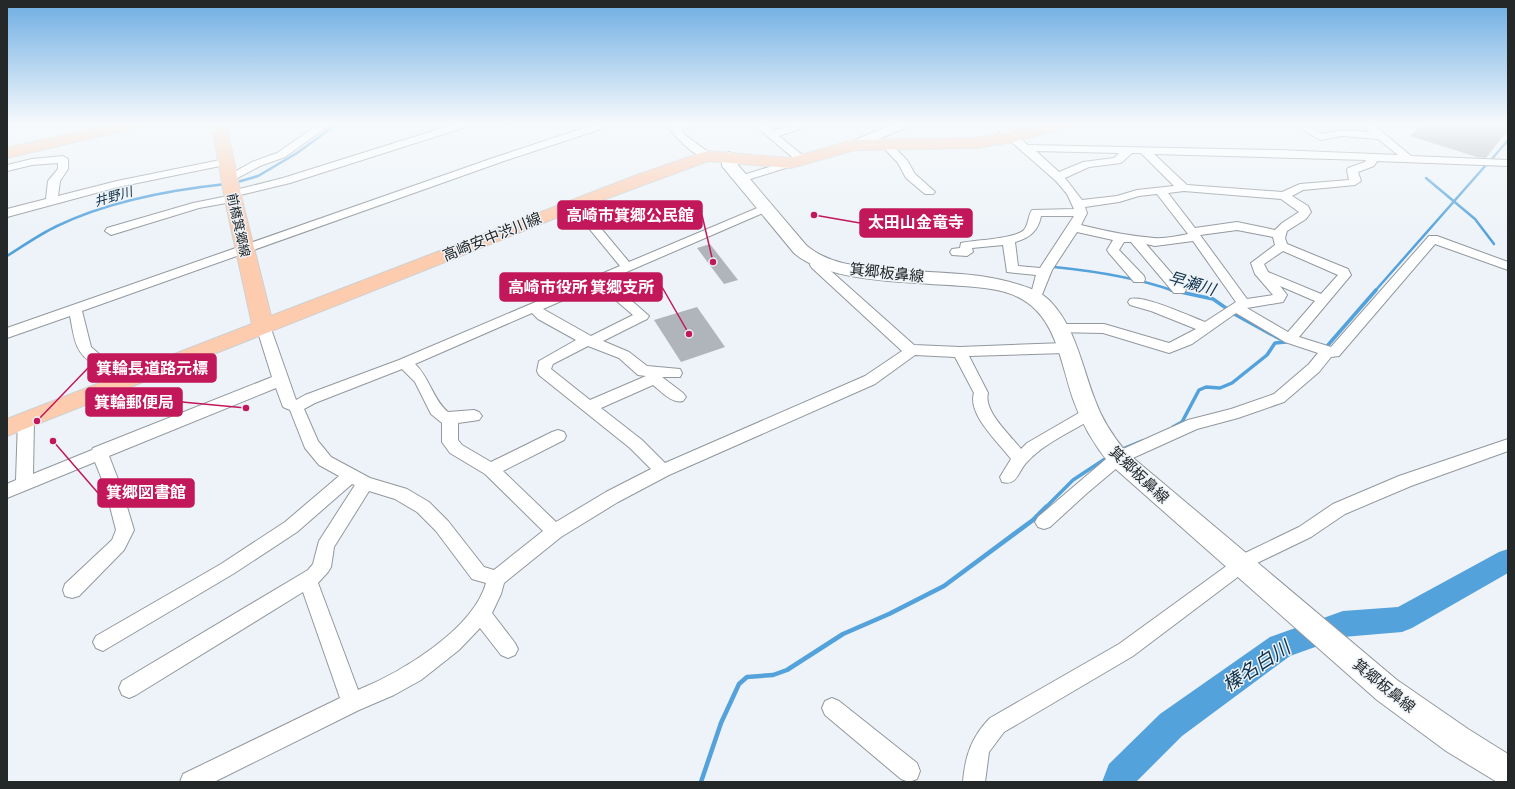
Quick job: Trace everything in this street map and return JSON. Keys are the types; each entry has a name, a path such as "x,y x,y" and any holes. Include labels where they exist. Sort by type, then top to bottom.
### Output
{"main road":[{"name":"高崎安中渋川線","path":"7,428 575,204 693,161"},
{"name":"箕郷板鼻線","path":"729,161 730,166 800,249 817,261 860,272 990,283 1009,287 1033,297 1044,306 1059,329 1089,414 1108,447 1118,458 1405,704 1457,740 1508,771"},
{"name":"前橋箕郷線","path":"226,162 244,249 263,326"}],"street":[{"path":"21,169 23,161"},
{"path":"7,168 21,169 32,162 44,161"},
{"path":"51,202 54,181 63,169 63,161"},
{"path":"111,231 197,205 231,188 256,164 265,161"},
{"path":"231,188 286,181 349,161"},
{"path":"7,333 499,161"},
{"path":"741,179 797,161"},
{"path":"902,161 910,176 929,192"},
{"path":"1033,297 1038,293 1043,272 1073,227 1080,209 1070,188 1039,161"},
{"path":"1057,177 1087,164 1117,161"},
{"path":"1155,161 1184,188"},
{"path":"1284,196 1300,187 1351,183 1355,181 1352,170 1370,164 1371,161"},
{"path":"1437,161 1508,163"},
{"path":"7,213 117,184 226,162"},
{"path":"956,252 967,252 965,246 979,242 1008,239 1027,234 1034,222 1036,212 1080,209 1137,193 1184,188 1284,196 1304,208 1305,212 1300,218 1286,225 1280,240 1257,263 1257,266 1263,275 1280,296 1278,299 1240,306 1207,328 1176,346 1169,348 1104,328 1059,329"},
{"path":"1160,191 1194,235 1240,306 1290,339 1334,353 1340,348 1433,239 1508,266"},
{"path":"575,204 628,268"},
{"path":"296,407 310,399 404,363 532,307 628,268 716,228 766,208"},
{"path":"1073,227 1120,238 1134,238 1155,242 1237,226 1280,240 1343,272 1344,275 1290,339"},
{"path":"1120,238 1113,250 1139,279"},
{"path":"1134,238 1179,290"},
{"path":"1008,239 1012,269 1043,272"},
{"path":"817,261 816,265 910,350 960,352 1065,348"},
{"path":"1263,275 1324,300"},
{"path":"600,280 642,316 548,361 543,367 544,371 636,444 663,472"},
{"path":"1135,302 1156,308 1207,328"},
{"path":"532,307 543,316 589,341 624,354 643,371 653,376 678,397"},
{"path":"75,310 84,348 89,355 99,360 108,388"},
{"path":"263,326 288,403 296,407 311,444 325,461 357,479 401,494 423,507 442,526 478,573 496,579"},
{"path":"191,782 352,703 388,688 420,669 452,644 482,614 492,594 496,579 555,532 612,498 663,472 870,380 905,357 910,350"},
{"path":"1044,522 1080,489 1118,458 1193,424 1233,414 1278,398 1314,368 1328,351"},
{"path":"960,352 981,393 979,400 982,411 1020,459"},
{"path":"404,363 423,382 431,404 444,418 474,416"},
{"path":"590,406 653,376 675,373"},
{"path":"7,491 280,380"},
{"path":"1008,477 1020,459 1032,447 1089,414"},
{"path":"450,418 450,442 456,449 491,470 555,532"},
{"path":"24,483 26,420"},
{"path":"491,470 558,436"},
{"path":"974,782 975,760 979,748 985,737 997,726 1126,650 1246,568 1249,560 1305,532 1339,509 1405,481 1508,445"},
{"path":"72,590 118,545 125,530 113,487 100,452"},
{"path":"129,688 308,580 322,567 325,546 357,479"},
{"path":"104,642 227,569 291,528 357,479"},
{"path":"308,580 352,703"},
{"path":"482,614 508,649"},
{"path":"832,708 909,771"}],"building":[{"path":"710,244 738,280 724,284 697,248"},
{"path":"697,307 725,347 681,362 654,320"}],"waterway":[{"name":"井野川","path":"234,183 258,176 284,161"},
{"name":"早瀬川","path":"1454,201 1486,165"},
{"path":"1426,178 1454,201"},
{"name":"井野川","path":"7,256 51,229 77,217 118,203 161,193 226,184"},
{"name":"早瀬川","path":"1375,291 1454,201"},
{"path":"1454,201 1475,219 1494,244"},
{"name":"早瀬川","path":"1054,267 1114,275 1171,290"},
{"name":"早瀬川","path":"1171,290 1213,299 1236,315 1280,339"},
{"name":"早瀬川","path":"1328,345 1376,290"},
{"path":"1173,427 1182,422 1199,390 1206,387 1220,388 1232,383 1267,355 1275,343 1286,342"},
{"path":"1120,450 1142,441"},
{"path":"701,782 721,723 739,684 747,677 773,675 787,670 843,634 889,614 944,586 1033,520 1073,480 1108,457"},
{"name":"榛名白川","path":"1118,782 1120,775 1171,725 1280,646 1343,624 1402,619 1508,560"}],"place":[{"name":"太田山金竜寺","path":"814,215"},
{"name":"高崎市箕郷公民館","path":"713,262"},
{"name":"高崎市役所 箕郷支所","path":"689,334"},
{"name":"箕輪郵便局","path":"246,408"},
{"name":"箕輪長道路元標","path":"37,421"},
{"name":"箕郷図書館","path":"53,441"}]}
